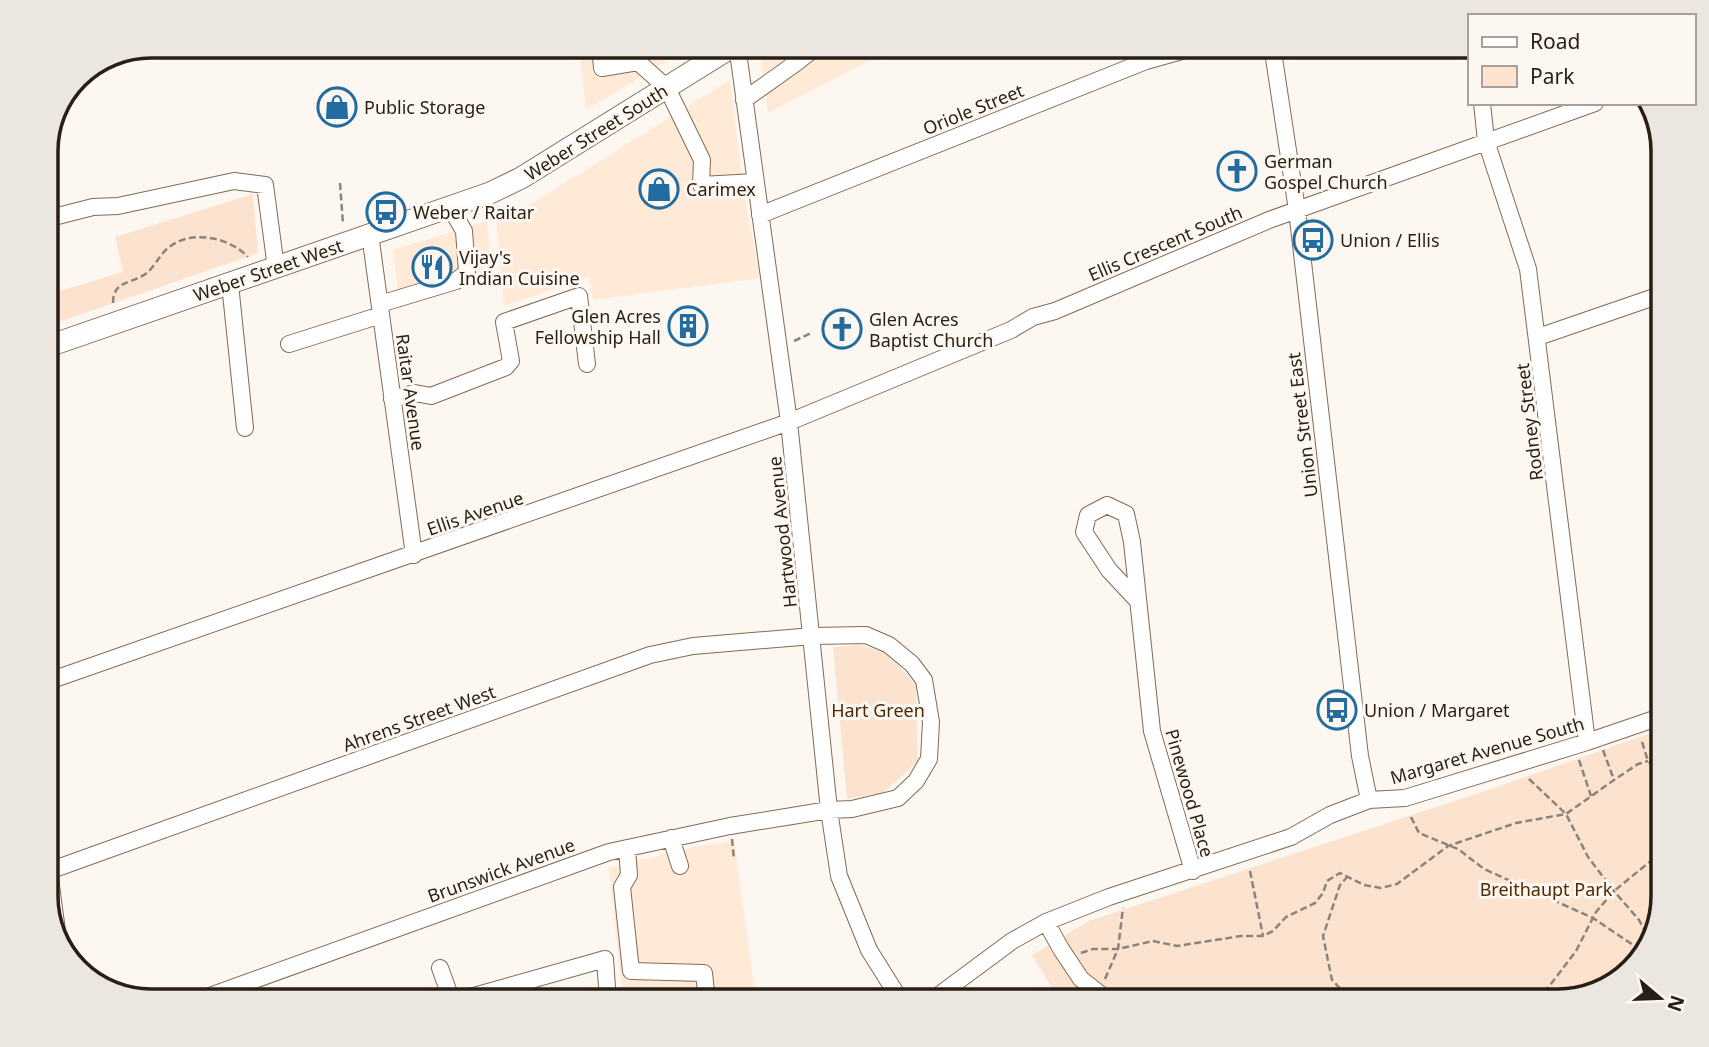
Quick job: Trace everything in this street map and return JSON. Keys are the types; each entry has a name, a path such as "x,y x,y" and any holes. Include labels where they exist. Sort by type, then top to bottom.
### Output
{"main road":[{"name":"Weber Street South","path":"490,193 521,178 716,58"},
{"name":"Weber Street West","path":"58,343 490,193"}],"street":[{"path":"601,58 602,68 627,58"},
{"path":"641,58 667,88 702,160 701,186 755,182"},
{"name":"Hartwood Avenue","path":"738,58 789,422 829,810 839,876 869,950 893,989"},
{"path":"793,58 796,63"},
{"path":"744,100 803,58"},
{"name":"Oriole Street","path":"760,215 1157,58"},
{"name":"Union Street East","path":"1274,58 1297,210 1360,757 1370,800"},
{"name":"Rodney Street","path":"1482,105 1486,141 1528,269 1587,743"},
{"name":"Ellis Crescent South","path":"913,371 1010,330 1032,317 1055,311 1269,220 1589,105"},
{"path":"58,216 234,181 265,185 276,268"},
{"path":"289,344 456,281 467,272 464,231 450,207"},
{"name":"Raitar Avenue","path":"370,234 414,555"},
{"path":"230,284 245,428"},
{"path":"393,399 415,393 431,396 506,367 511,360 503,322 579,296 587,364"},
{"path":"1538,337 1651,298"},
{"name":"Ellis Avenue","path":"58,678 789,422 913,371"},
{"name":"Pinewood Place","path":"1136,599 1109,570 1084,532 1088,515 1107,505 1126,514 1132,542 1152,731 1193,871"},
{"name":"Ahrens Street West","path":"58,868 650,655 693,646 813,636 866,635 889,645 912,664 924,680 931,722 929,760 916,781 898,797 852,809 829,810"},
{"name":"Margaret Avenue South","path":"949,989 1012,941 1046,922 1109,897 1291,837 1330,815 1370,800 1405,798 1587,743 1651,720"},
{"name":"Brunswick Avenue","path":"232,989 609,852 731,826 829,810"},
{"path":"671,838 680,866"},
{"path":"628,848 629,875 622,887 631,971 704,972 706,989"},
{"path":"1046,922 1081,979 1093,989"},
{"path":"500,989 605,959 607,989"},
{"path":"440,968 449,989"}],"path":[{"path":"340,183 343,224"},
{"path":"113,303 116,291 122,283 143,276 173,245 199,237 209,237 233,244 248,257"},
{"path":"779,347 813,332"},
{"path":"1642,742 1651,764"},
{"path":"1603,750 1614,780"},
{"path":"1578,758 1591,796"},
{"path":"1067,958 1093,949 1118,949 1153,941 1177,946 1241,936 1263,936 1273,932 1286,917 1315,902 1323,893 1327,881 1340,873 1364,885 1381,888 1397,884 1448,846 1516,823 1566,814 1638,764 1648,761"},
{"path":"1529,779 1566,814 1588,857 1645,930"},
{"path":"1411,817 1419,834 1458,849 1484,869 1593,918 1636,947"},
{"path":"731,826 734,860"},
{"path":"1548,989 1576,951 1593,918 1614,891 1651,861"},
{"path":"1250,871 1263,936"},
{"path":"1340,989 1332,980 1323,936 1340,885 1348,876"},
{"path":"1107,989 1118,949 1123,908"}],"shaded area":[{"path":"580,58 671,58 586,110"},
{"path":"766,58 878,58 768,113 761,61"},
{"path":"730,80 744,195 760,278 593,300 589,277 504,306 496,218 531,204"},
{"path":"487,221 492,279 400,307 393,250"},
{"path":"734,841 754,989 622,989 609,868 698,846"}],"green space":[{"path":"253,194 258,253 58,322 58,291 123,272 115,237"},
{"name":"Hart Green","path":"860,645 889,654 916,686 918,761 883,793 847,799 833,647"},
{"name":"Breithaupt Park","path":"1651,733 1651,896 1648,920 1632,953 1615,970 1594,982 1558,989 1053,989 1032,955 1089,921 1482,792"}],"place":[{"name":"Public Storage","path":"337,107"},
{"name":"German Gospel Church","path":"1237,171"},
{"name":"Carimex","path":"659,189"},
{"name":"Weber / Raitar","path":"386,212"},
{"name":"Union / Ellis","path":"1313,240"},
{"name":"Vijay's Indian Cuisine","path":"432,267"},
{"name":"Glen Acres Fellowship Hall","path":"688,326"},
{"name":"Glen Acres Baptist Church","path":"842,329"},
{"name":"Union / Margaret","path":"1337,710"}]}
